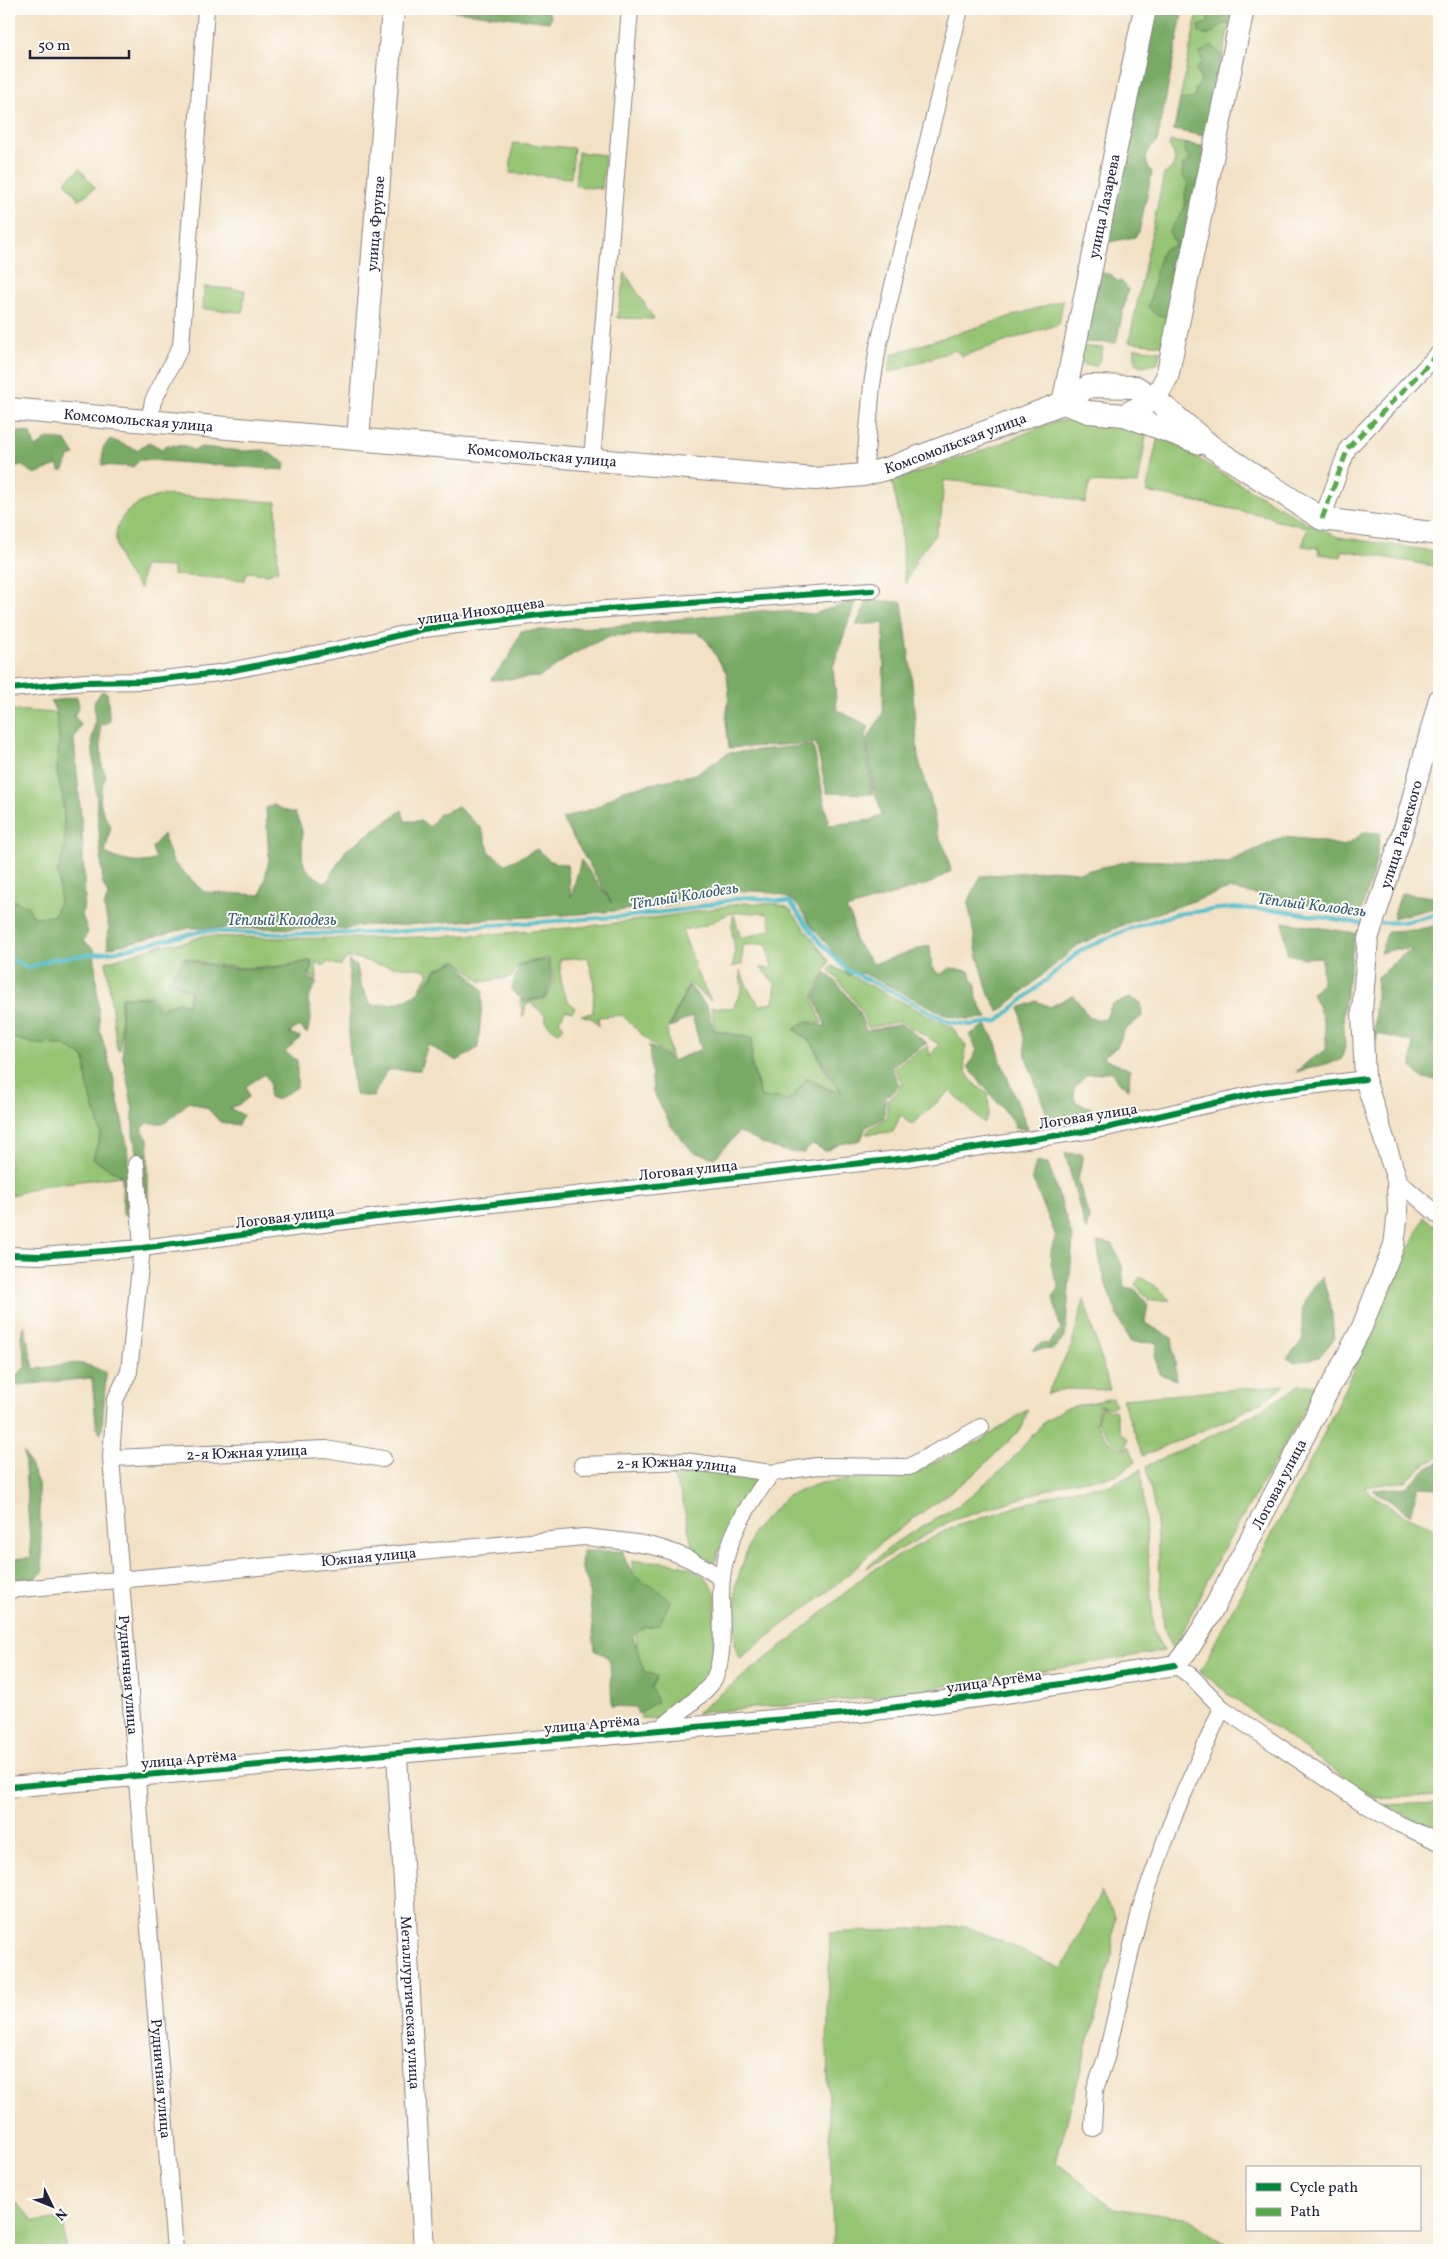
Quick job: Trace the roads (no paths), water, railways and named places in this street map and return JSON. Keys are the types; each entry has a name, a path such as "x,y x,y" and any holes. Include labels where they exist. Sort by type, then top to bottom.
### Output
{"main road":[{"name":"улица Фрунзе","path":"358,438 393,9"},
{"name":"улица Лазарева","path":"1063,403 1145,9"},
{"path":"1124,416 1155,399 1167,377 1243,9"},
{"name":"Комсомольская улица","path":"9,409 815,479 864,475 892,467 1063,403 1088,386 1136,387 1155,399 1213,448 1322,519 1439,534"},
{"name":"Комсомольская улица","path":"1063,403 1088,412 1124,416 1213,448"}],"street":[{"path":"149,421 153,401 181,346 206,9"},
{"path":"592,459 630,9"},
{"path":"864,475 872,385 878,346 960,9"},
{"path":"1322,519 1348,448 1439,353"},
{"name":"улица Иноходцева","path":"9,689 85,682 143,681 220,673 424,630 565,612 872,590"},
{"name":"улица Раевского","path":"1368,940 1375,912 1406,822 1439,699"},
{"name":"Логовая улица","path":"1175,1665 1189,1649 1208,1619 1362,1327 1394,1245 1398,1212 1397,1180 1365,1079 1362,1011 1368,940"},
{"name":"Логовая улица","path":"9,1255 40,1256 142,1248 377,1217 907,1158 1049,1135 1106,1128 1263,1092 1365,1079"},
{"name":"Рудничная улица","path":"136,1164 142,1248 129,1372 115,1400 111,1458 175,2250"},
{"path":"1397,1180 1439,1216"},
{"name":"2-я Южная улица","path":"582,1464 685,1461 772,1473 817,1466 908,1467 981,1426"},
{"name":"2-я Южная улица","path":"111,1458 326,1449 383,1459"},
{"path":"657,1732 711,1684 720,1663 722,1579 727,1550 750,1500 772,1473"},
{"name":"Южная улица","path":"9,1590 584,1537 646,1544 675,1552 698,1561 722,1579"},
{"path":"1175,1665 1190,1676 1222,1708 1363,1803 1399,1824 1439,1842"},
{"name":"улица Артёма","path":"9,1787 657,1732 843,1714 990,1695 1175,1665"},
{"path":"1092,2128 1095,2089 1106,2058 1141,1907 1175,1813 1222,1708"},
{"name":"Металлургическая улица","path":"396,1754 424,2250"}],"waterway":[{"name":"Тёплый Колодезь","path":"9,958 28,968 53,959 117,951 203,931 286,934 372,933 631,916 688,909 745,897 790,902 818,940 847,970 949,1022 971,1025 998,1021 1081,950 1128,929 1176,914 1228,908 1277,910 1365,924"},
{"name":"Тёплый Колодезь","path":"1380,923 1403,922 1439,914"}]}
